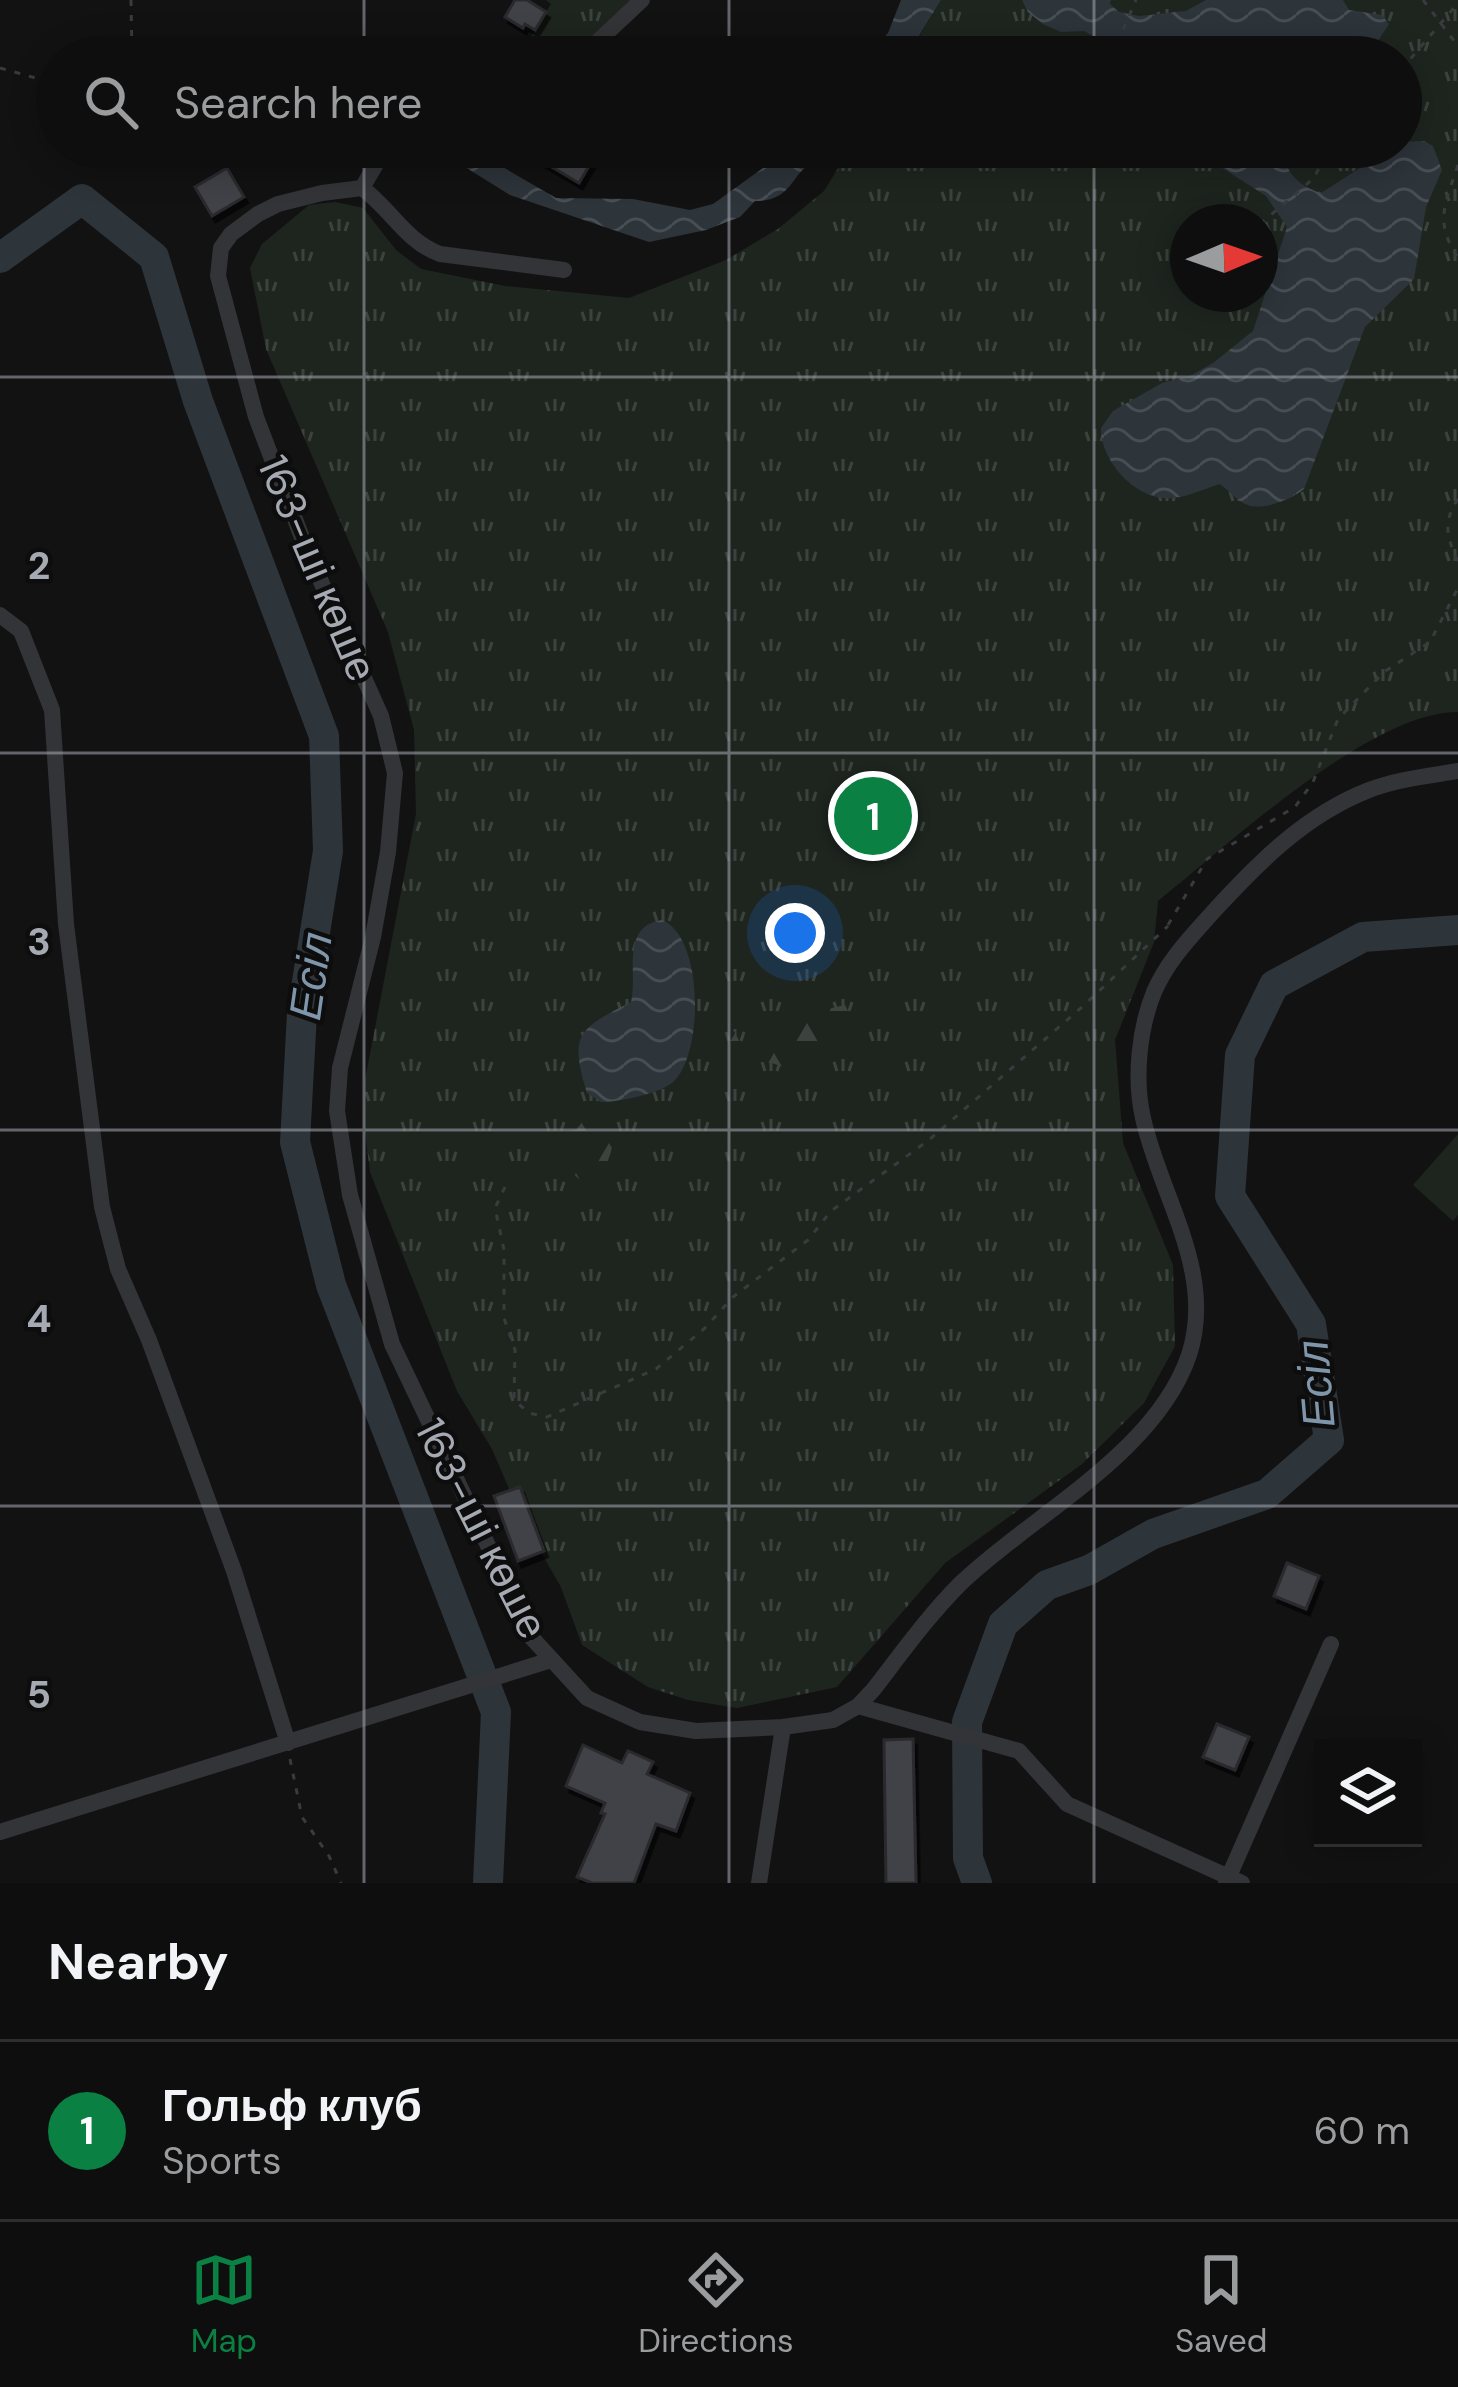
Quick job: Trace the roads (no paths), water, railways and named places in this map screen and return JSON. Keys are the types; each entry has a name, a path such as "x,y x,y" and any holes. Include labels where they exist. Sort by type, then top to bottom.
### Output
{"street":[{"path":"603,36 642,0"},
{"path":"374,168 362,188 383,203 410,239 423,248 564,270"},
{"name":"163-ші көше","path":"362,188 322,193 258,214 221,248 218,276 242,374 272,462 381,716 394,773 388,852 373,938 340,1069 339,1130 350,1195 392,1344 532,1638 586,1698 640,1722 696,1731 833,1720 858,1706"},
{"path":"0,615 21,631 52,710 66,924 102,1207 118,1269 234,1571 288,1743"},
{"path":"1331,1644 1232,1881 1067,1804 1019,1750 858,1706 959,1586 1154,1417 1190,1353 1196,1319 1190,1253 1142,1114 1140,1075 1143,1030 1154,993 1174,955 1260,861 1300,827 1368,790 1406,778 1458,771"},
{"path":"0,1832 550,1660"},
{"path":"759,1883 783,1727"}],"water":[{"path":"901,0 941,0 919,36 885,36"},
{"path":"1022,0 1111,0 1119,12 1139,16 1186,11 1206,0 1343,0 1349,10 1382,15 1389,24 1381,36 1093,36 1084,31 1061,32 1028,12"},
{"path":"1424,141 1433,146 1442,170 1426,207 1414,279 1365,327 1304,489 1276,503 1252,506 1220,484 1172,498 1146,493 1123,477 1102,441 1101,428 1113,411 1162,383 1190,376 1213,363 1253,331 1259,312 1278,312 1278,255 1287,227 1278,204 1223,168 1288,168 1294,177 1321,193 1360,168 1422,168"},
{"path":"467,168 504,168 556,198 633,199 690,210 713,204 763,168 805,168 781,194 755,201 740,217 649,242 510,195"},
{"path":"662,920 676,931 692,972 695,998 690,1048 683,1068 667,1086 638,1097 601,1102 587,1093 579,1058 582,1036 599,1019 631,1002 636,941 640,931"}],"waterway":[{"name":"Есіл","path":"0,258 82,199 154,257 198,401 324,736 328,851 302,1013 295,1142 331,1285 496,1712 488,1883"},
{"name":"Есіл","path":"977,1883 968,1858 967,1722 1003,1624 1047,1585 1089,1570 1153,1534 1267,1494 1329,1440 1311,1324 1230,1196 1240,1055 1274,985 1363,937 1458,930"}],"place":[{"name":"Гольф клуб","path":"873,816"}]}
